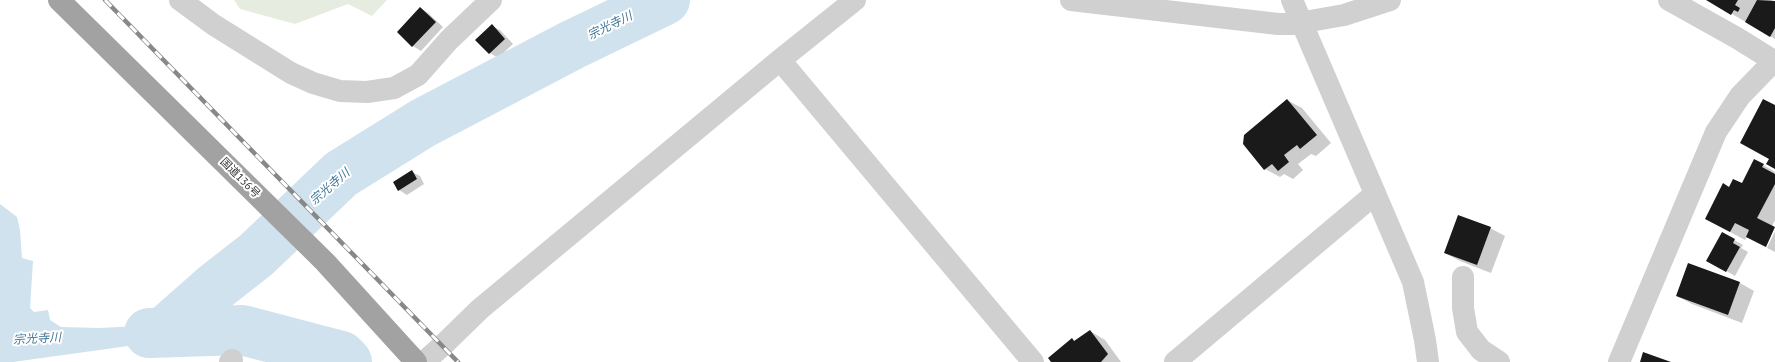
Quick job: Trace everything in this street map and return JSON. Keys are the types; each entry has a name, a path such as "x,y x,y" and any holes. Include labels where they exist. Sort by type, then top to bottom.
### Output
{"highway":[{"name":"国道136号","path":"59,0 325,262 416,362"}],"street":[{"path":"180,0 214,25 291,73 313,83 340,91 367,92 394,88 418,75 450,40 491,0"},
{"path":"424,362 480,308 780,60 855,0"},
{"path":"1071,0 1278,24 1297,12 1344,15 1390,0"},
{"path":"1620,362 1716,132 1740,96 1775,61 1669,0"},
{"path":"1297,12 1413,282 1426,340 1428,362"},
{"path":"780,60 1033,362"},
{"path":"1175,362 1375,194"},
{"path":"1463,277 1463,308 1466,332 1481,350 1499,362"}],"shaded area":[{"path":"234,0 387,0 372,16 348,4 295,24 240,9"}],"water":[{"path":"0,204 17,217 20,230 22,258 33,261 30,308 34,312 48,310 50,320 61,327 99,328 160,325 157,342 13,362 0,362"}],"building":[{"path":"1706,0 1738,0 1735,5 1740,8 1738,12 1734,10 1731,15"},
{"path":"1757,0 1775,1 1775,28 1770,37 1745,22"},
{"path":"420,7 436,22 412,47 397,32"},
{"path":"492,24 505,39 489,54 475,40"},
{"path":"1287,99 1317,135 1300,149 1297,145 1284,155 1289,162 1278,171 1272,164 1264,170 1243,144 1244,135"},
{"path":"1763,99 1775,105 1775,169 1766,164 1769,159 1740,143"},
{"path":"1754,159 1764,164 1762,167 1775,174 1775,184 1757,218 1775,227 1766,247 1746,237 1749,230 1735,223 1730,232 1705,219 1723,183 1729,187 1733,179 1742,183"},
{"path":"412,170 417,179 398,191 393,182"},
{"path":"1458,215 1491,227 1477,265 1444,253"},
{"path":"1722,232 1735,239 1733,243 1740,247 1726,272 1706,261"},
{"path":"1688,263 1740,282 1728,315 1676,296"},
{"path":"1090,330 1108,354 1101,362 1051,362 1048,358 1072,338 1074,341"},
{"path":"1643,352 1671,362 1640,362"}],"waterway":[{"name":"宗光寺川","path":"164,332 215,287 256,255 341,174 423,123 572,45 665,0"},
{"path":"149,333 242,330 341,356 347,362"}],"railway":[{"path":"105,0 458,362"}]}
